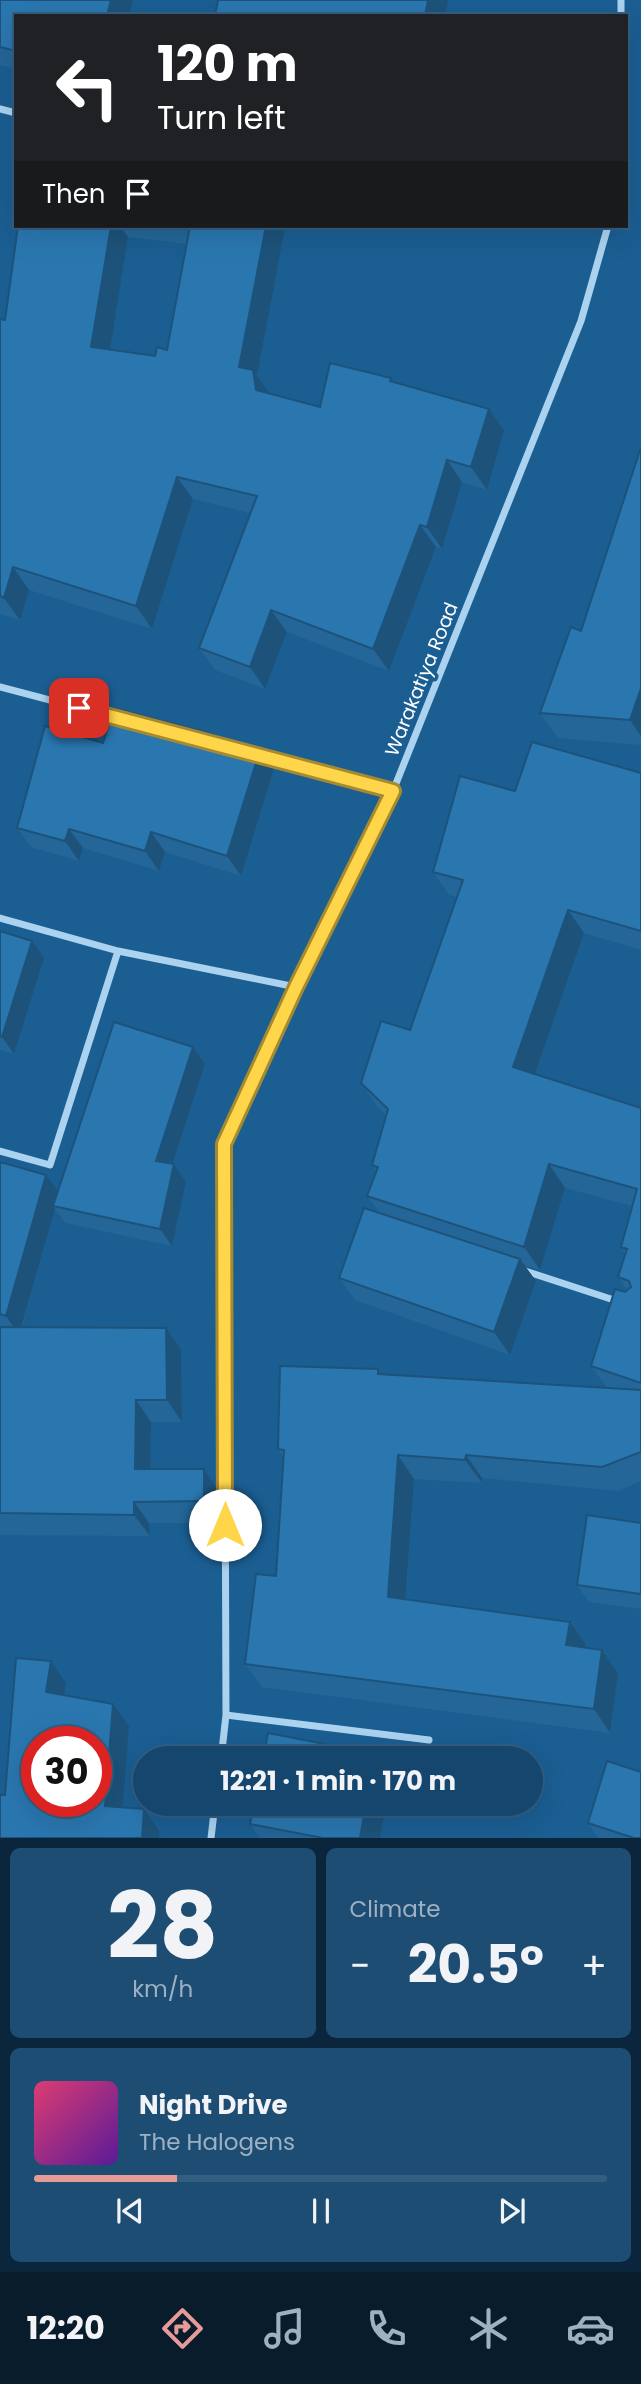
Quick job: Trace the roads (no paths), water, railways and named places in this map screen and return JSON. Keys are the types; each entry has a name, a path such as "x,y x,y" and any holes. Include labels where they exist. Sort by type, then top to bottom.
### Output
{"street":[{"name":"Warakatiya Road","path":"222,1746 226,1715 224,1144 296,987 393,791 581,321 607,228"},
{"path":"0,687 131,722"},
{"path":"249,753 393,791"},
{"path":"0,918 118,951 296,987"},
{"path":"0,1151 50,1165 118,951"},
{"path":"513,1268 628,1305"},
{"path":"226,1715 429,1740"},
{"path":"211,1838 214,1816"}]}
